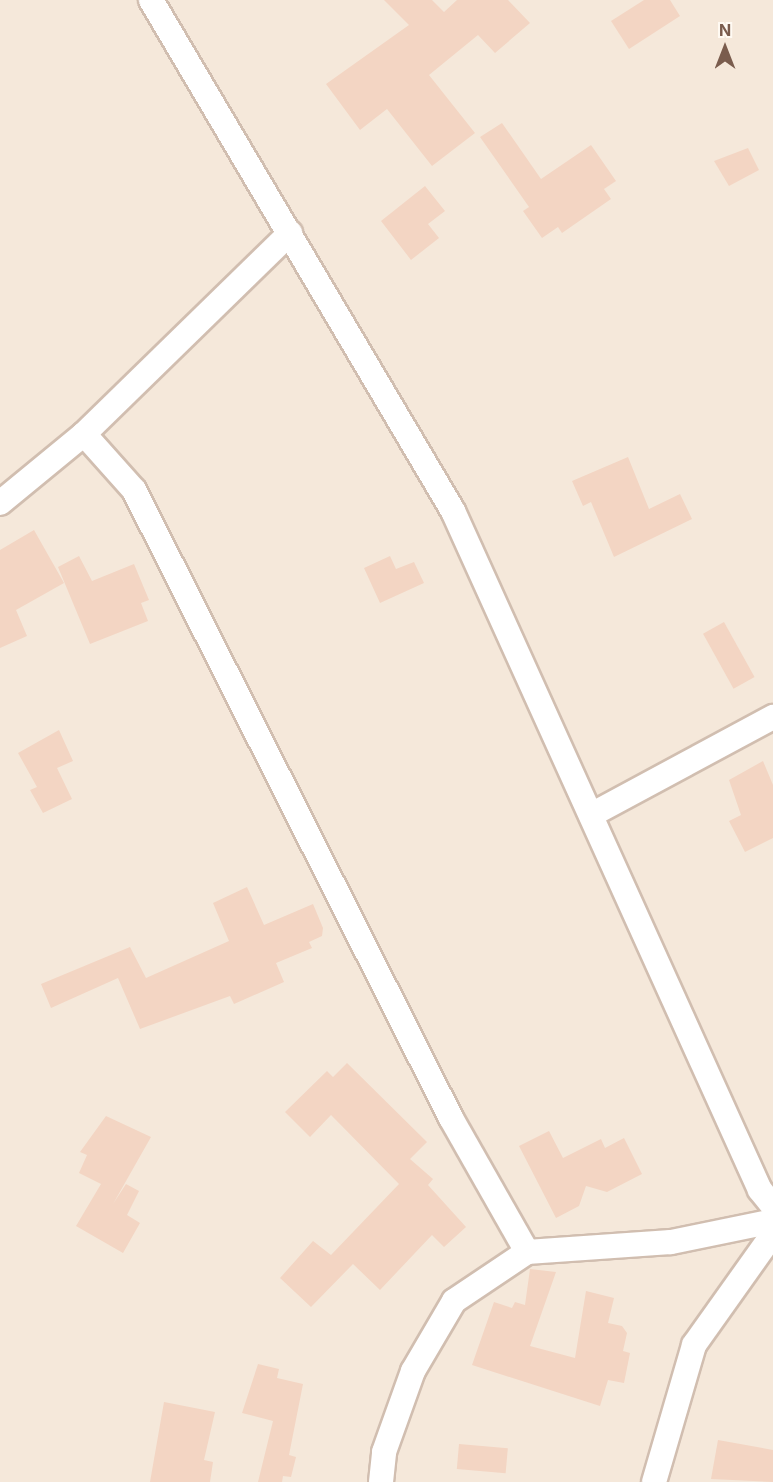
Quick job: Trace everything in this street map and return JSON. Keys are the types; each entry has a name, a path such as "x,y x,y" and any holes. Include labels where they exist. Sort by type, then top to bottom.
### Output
{"street":[{"path":"151,0 453,511 760,1190 773,1206"},
{"path":"0,503 84,434 290,232"},
{"path":"84,434 134,490 451,1118 527,1252"},
{"path":"591,815 773,717"},
{"path":"381,1482 384,1452 412,1371 454,1301 527,1252 671,1242 773,1221"},
{"path":"654,1482 694,1345 773,1234"}],"shaded area":[{"path":"0,0 773,0 773,1482 0,1482"}],"building":[{"path":"384,0 432,0 444,12 457,0 508,0 530,23 495,53 478,35 429,75 475,133 432,166 387,109 360,130 326,84 409,25"},
{"path":"644,0 670,0 680,16 629,49 611,21"},
{"path":"502,123 541,179 591,145 616,181 604,189 611,199 562,233 558,227 542,238 523,211 529,207 480,137"},
{"path":"748,148 759,170 729,186 714,161"},
{"path":"425,186 445,211 428,224 439,238 411,260 381,221"},
{"path":"628,457 649,509 680,494 692,519 614,557 591,502 583,506 572,481"},
{"path":"34,530 64,583 16,610 27,636 0,648 0,550"},
{"path":"79,556 92,581 134,564 149,600 141,603 148,621 90,644 58,567"},
{"path":"390,556 396,569 414,562 424,583 380,603 364,568"},
{"path":"724,622 755,677 734,689 703,634"},
{"path":"59,730 73,761 57,768 72,799 43,813 30,790 37,787 18,753"},
{"path":"763,761 773,785 773,838 745,852 729,821 741,815 729,780"},
{"path":"247,887 264,925 313,904 323,928 322,936 309,942 312,948 276,963 284,982 234,1004 230,996 140,1029 118,978 51,1008 41,984 130,947 146,978 229,941 213,903"},
{"path":"347,1063 427,1142 410,1159 433,1179 428,1185 466,1227 444,1247 432,1235 380,1290 353,1264 311,1307 280,1278 313,1241 331,1255 399,1184 331,1115 310,1137 285,1112 327,1071 333,1077"},
{"path":"106,1116 151,1137 113,1204 126,1184 139,1191 127,1215 140,1223 123,1253 76,1226 101,1184 79,1173 87,1155 80,1152"},
{"path":"549,1131 563,1158 601,1139 605,1148 624,1138 642,1174 607,1192 586,1186 579,1206 556,1218 519,1146"},
{"path":"530,1269 556,1272 530,1346 575,1358 586,1291 614,1298 608,1323 622,1326 627,1333 623,1351 630,1353 624,1383 608,1380 600,1406 472,1365 494,1302 512,1308 515,1302 525,1305"},
{"path":"258,1364 279,1369 277,1378 303,1384 289,1455 296,1457 291,1477 283,1476 282,1482 258,1482 273,1421 242,1413"},
{"path":"164,1402 215,1412 204,1460 213,1462 210,1482 150,1482"},
{"path":"718,1440 773,1450 773,1482 711,1479"},
{"path":"459,1444 508,1448 506,1473 457,1469"}]}
